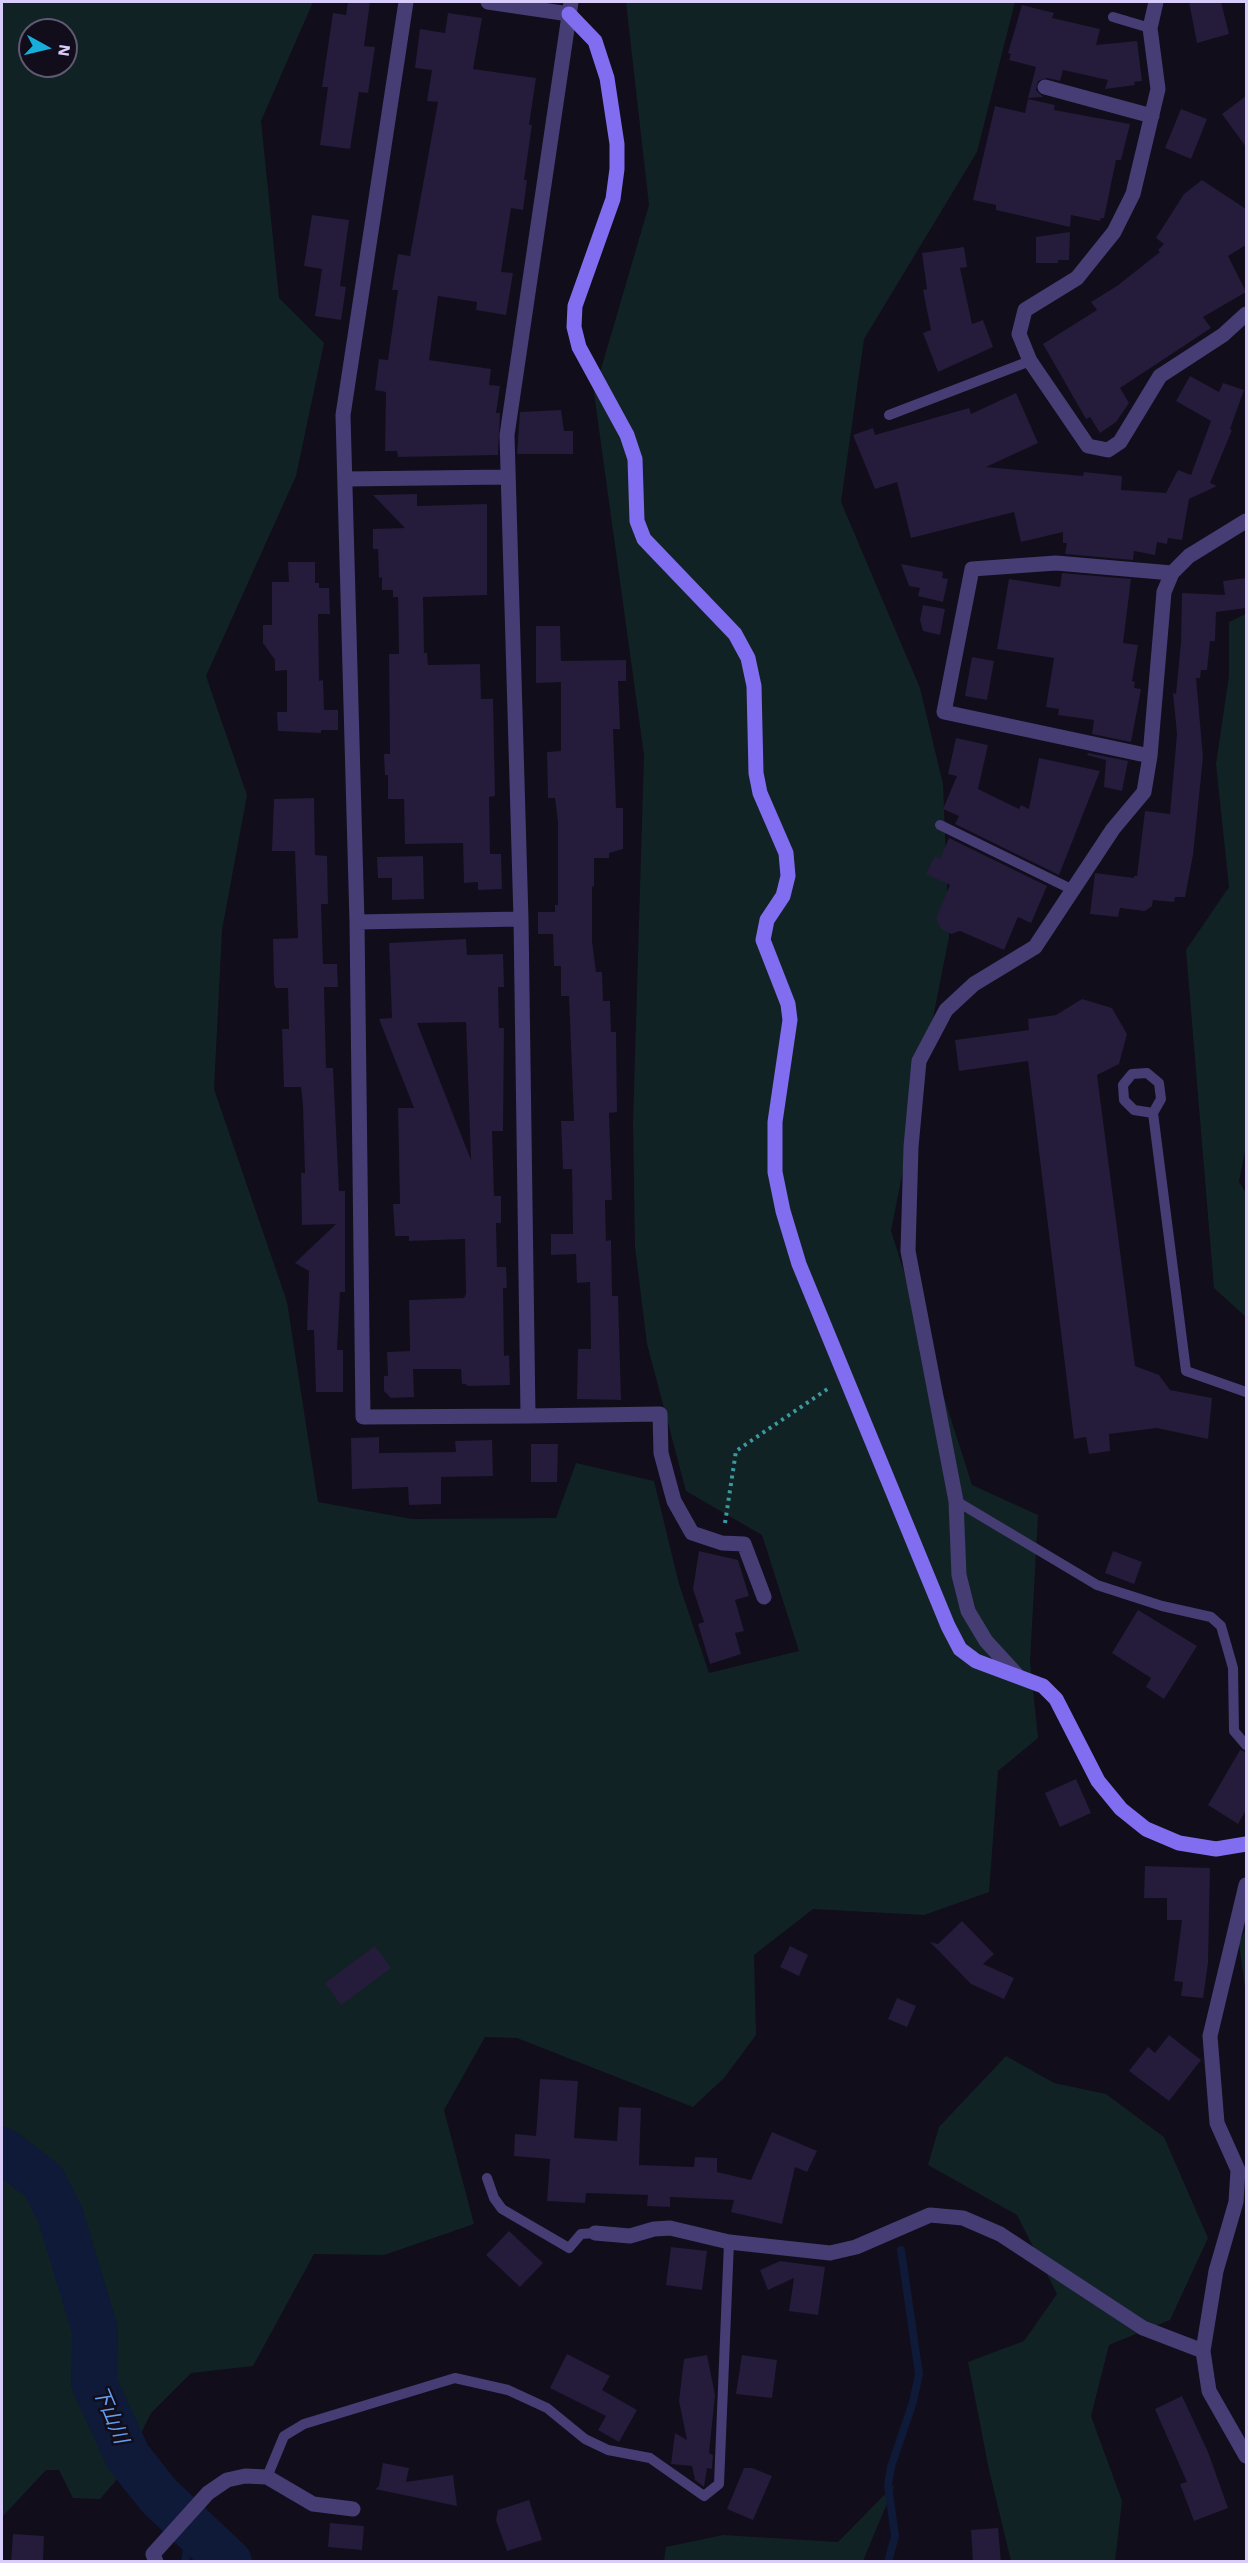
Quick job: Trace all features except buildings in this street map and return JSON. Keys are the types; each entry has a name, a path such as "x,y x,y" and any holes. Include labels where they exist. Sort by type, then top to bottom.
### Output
{"street":[{"path":"406,2 344,415 357,922 363,1417 660,1414 661,1453 674,1502 692,1533 722,1543 744,1544 764,1597"},
{"path":"488,2 570,8 595,41 607,78 617,144 618,169 613,200 575,306 574,327 579,347 627,435 635,459 634,493 637,521 644,539 735,634 748,658 754,686 756,773 760,793 786,853 788,876 783,896 767,920 764,940 788,1004 790,1020 775,1122 775,1172 783,1211 799,1264 948,1626 960,1649 976,1661 1043,1686 1056,1699 1098,1780 1120,1809 1146,1829 1179,1844 1216,1849 1246,1844"},
{"path":"1156,2 1150,27 1158,89 1133,194 1114,232 1077,278 1025,310 1019,334 1030,361 1088,446 1108,450 1120,442 1160,376 1223,335 1246,314"},
{"path":"528,1416 521,919 506,477 507,435 570,8"},
{"path":"1045,87 1152,116"},
{"path":"346,479 506,477"},
{"path":"1018,1676 986,1641 968,1611 959,1575 956,1502 908,1251 911,1146 919,1061 945,1010 974,984 1035,947 1071,889 1113,829 1144,792 1150,756 1164,592 1172,573 1189,556 1246,520"},
{"path":"1150,756 944,712 972,569 1056,563 1172,573"},
{"path":"357,922 521,919"},
{"path":"1246,1885 1210,2036 1216,2123 1238,2170 1236,2202 1216,2271 1203,2351 1209,2391 1246,2456"},
{"path":"595,2233 630,2236 654,2229 670,2228 729,2242 830,2253 856,2247 930,2215 963,2218 1000,2234 1143,2328 1203,2351"},
{"path":"156,2562 153,2553 208,2493 227,2480 245,2476 267,2477 314,2504 353,2509"}],"lane":[{"path":"1113,17 1150,27"},
{"path":"890,415 1030,361"},
{"path":"940,825 1071,889"},
{"path":"1153,1113 1186,1371 1246,1392"},
{"path":"956,1502 1097,1585 1162,1606 1211,1617 1221,1626 1233,1668 1234,1731 1246,1745"},
{"path":"487,2178 494,2198 502,2209 569,2248 581,2234 595,2233"},
{"path":"267,2477 284,2436 304,2424 455,2378 508,2390 547,2408 585,2439 608,2450 650,2458 704,2496 719,2484 729,2242"}],"path":[{"path":"722,1543 736,1451 847,1376"}],"shaded area":[{"path":"2,2 313,2 261,121 279,298 324,343 296,476 206,676 247,795 222,930 214,1089 287,1302 318,1502 412,1519 556,1518 576,1463 654,1481 679,1584 709,1673 799,1651 762,1535 686,1491 647,1344 635,1247 633,1123 644,755 594,393 649,205 626,2 1015,2 977,152 864,339 841,502 920,688 943,784 949,937 891,1231 972,1485 1038,1515 1030,1661 1038,1738 998,1771 989,1892 924,1915 813,1909 754,1955 756,2035 724,2078 693,2107 517,2038 485,2037 444,2110 474,2224 384,2255 314,2254 253,2366 191,2373 151,2413 119,2477 100,2499 73,2498 59,2470 46,2470 2,2517"},
{"path":"1246,614 1246,1146 1239,1182 1246,1193 1246,1317 1214,1288 1186,950 1229,887 1216,764 1229,676 1229,622"},
{"path":"1246,1928 1246,1996 1239,1943"},
{"path":"1006,2056 1054,2083 1106,2094 1164,2137 1208,2238 1170,2320 1109,2345 1091,2416 1122,2501 1115,2561 1011,2561 989,2470 968,2362 1024,2341 1057,2294 1017,2215 928,2165 939,2127"},
{"path":"895,2484 863,2561 664,2561 666,2547 723,2535 838,2542"}],"waterway":[{"name":"下山川","path":"2,2150 43,2181 60,2214 95,2330 94,2383 128,2457 159,2496 229,2562"},
{"path":"888,2562 895,2536 888,2485 891,2467 913,2402 919,2374 901,2250"},
{"path":"185,2562 191,2528"}]}
